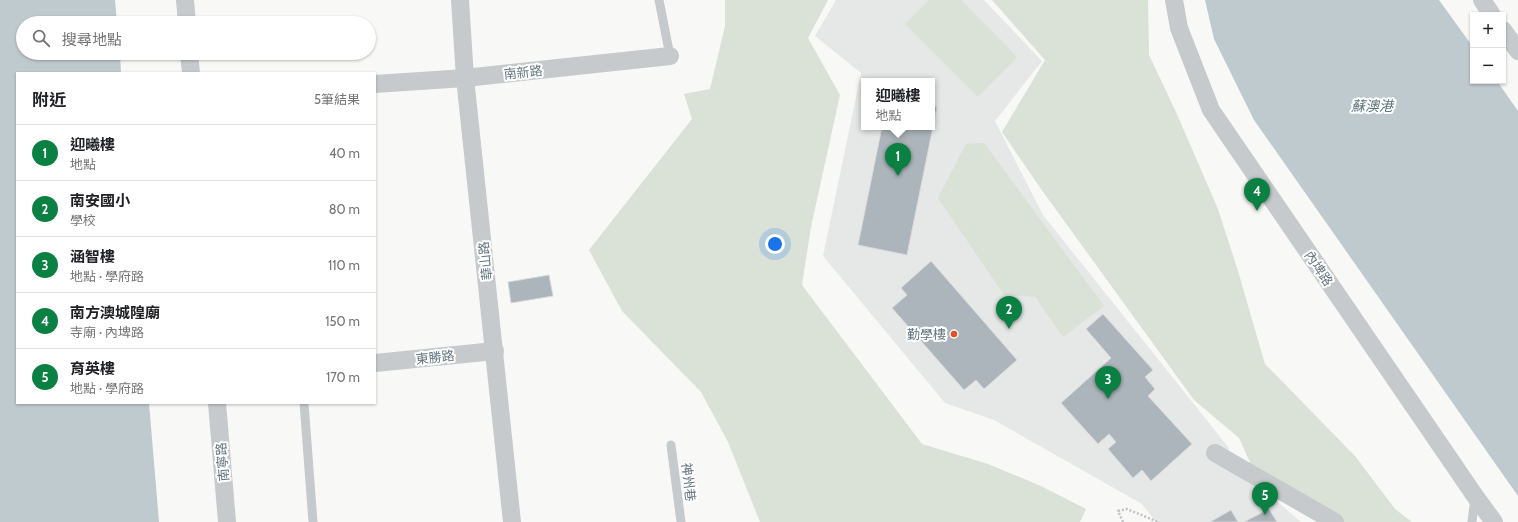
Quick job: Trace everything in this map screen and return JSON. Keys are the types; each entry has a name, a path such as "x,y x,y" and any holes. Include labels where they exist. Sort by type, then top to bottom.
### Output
{"street":[{"path":"185,0 186,16"},
{"name":"華山路","path":"460,0 465,78 512,522"},
{"name":"內埤路","path":"1174,0 1179,28 1211,110 1494,522"},
{"path":"1482,0 1490,12"},
{"path":"1506,34 1518,51"},
{"name":"南新路","path":"376,84 465,78 670,56"},
{"path":"190,60 191,72"},
{"name":"東勝路","path":"376,363 495,351"},
{"name":"南寧路","path":"217,404 227,522"},
{"path":"1215,453 1334,522"}],"lane":[{"path":"659,0 670,56"},
{"path":"304,404 313,522"},
{"name":"神州巷","path":"671,445 681,522"},
{"path":"1472,522 1475,496"}],"path":[{"path":"1122,522 1118,511 1127,509 1158,522"}],"shaded area":[{"path":"725,0 828,0 808,38 840,95 811,227 802,285 922,444 988,464 1041,486 1086,509 1080,522 760,522 728,442 701,392 622,311 589,250 692,119 684,94 710,89 725,26"},
{"path":"836,0 984,0 1042,61 995,121 1043,215 1229,448 1223,465 1273,498 1301,522 1156,522 1142,504 994,420 945,403 823,256 861,73 815,36"},
{"path":"929,0 961,0 1017,57 978,97 905,24"},
{"path":"992,0 1148,0 1149,55 1176,112 1218,209 1265,364 1355,456 1395,509 1412,522 1342,521 1254,471 1239,438 1194,400 1041,189 1002,132 1045,60"},
{"path":"984,143 1104,306 1063,337 1035,297 1004,295 938,198 966,144"}],"water":[{"path":"0,0 115,0 116,16 16,16 16,60 120,60 121,72 16,72 16,404 149,404 159,522 0,522"},
{"name":"蘇澳港","path":"1205,0 1439,0 1470,43 1470,84 1499,84 1518,111 1518,496 1254,120 1214,39"}],"building":[{"path":"935,107 937,107 935,117"},
{"path":"881,130 932,130 907,255 858,245"},
{"name":"勤學樓","path":"931,261 1017,360 984,389 976,380 964,390 892,308 907,295 901,288"},
{"path":"549,275 553,296 511,303 508,282"},
{"path":"1103,314 1153,370 1145,377 1155,389 1148,396 1192,444 1151,481 1142,470 1133,478 1108,449 1116,442 1109,434 1098,444 1061,403 1111,358 1086,329"},
{"path":"1269,509 1277,522 1244,522"},
{"path":"1231,510 1238,522 1210,522"}],"place":[{"name":"迎曦樓","path":"898,176"},
{"name":"南方澳城隍廟","path":"1257,211"},
{"name":"南安國小","path":"1009,329"},
{"name":"勤學樓","path":"954,334"},
{"name":"涵智樓","path":"1108,399"},
{"name":"育英樓","path":"1265,515"}]}
